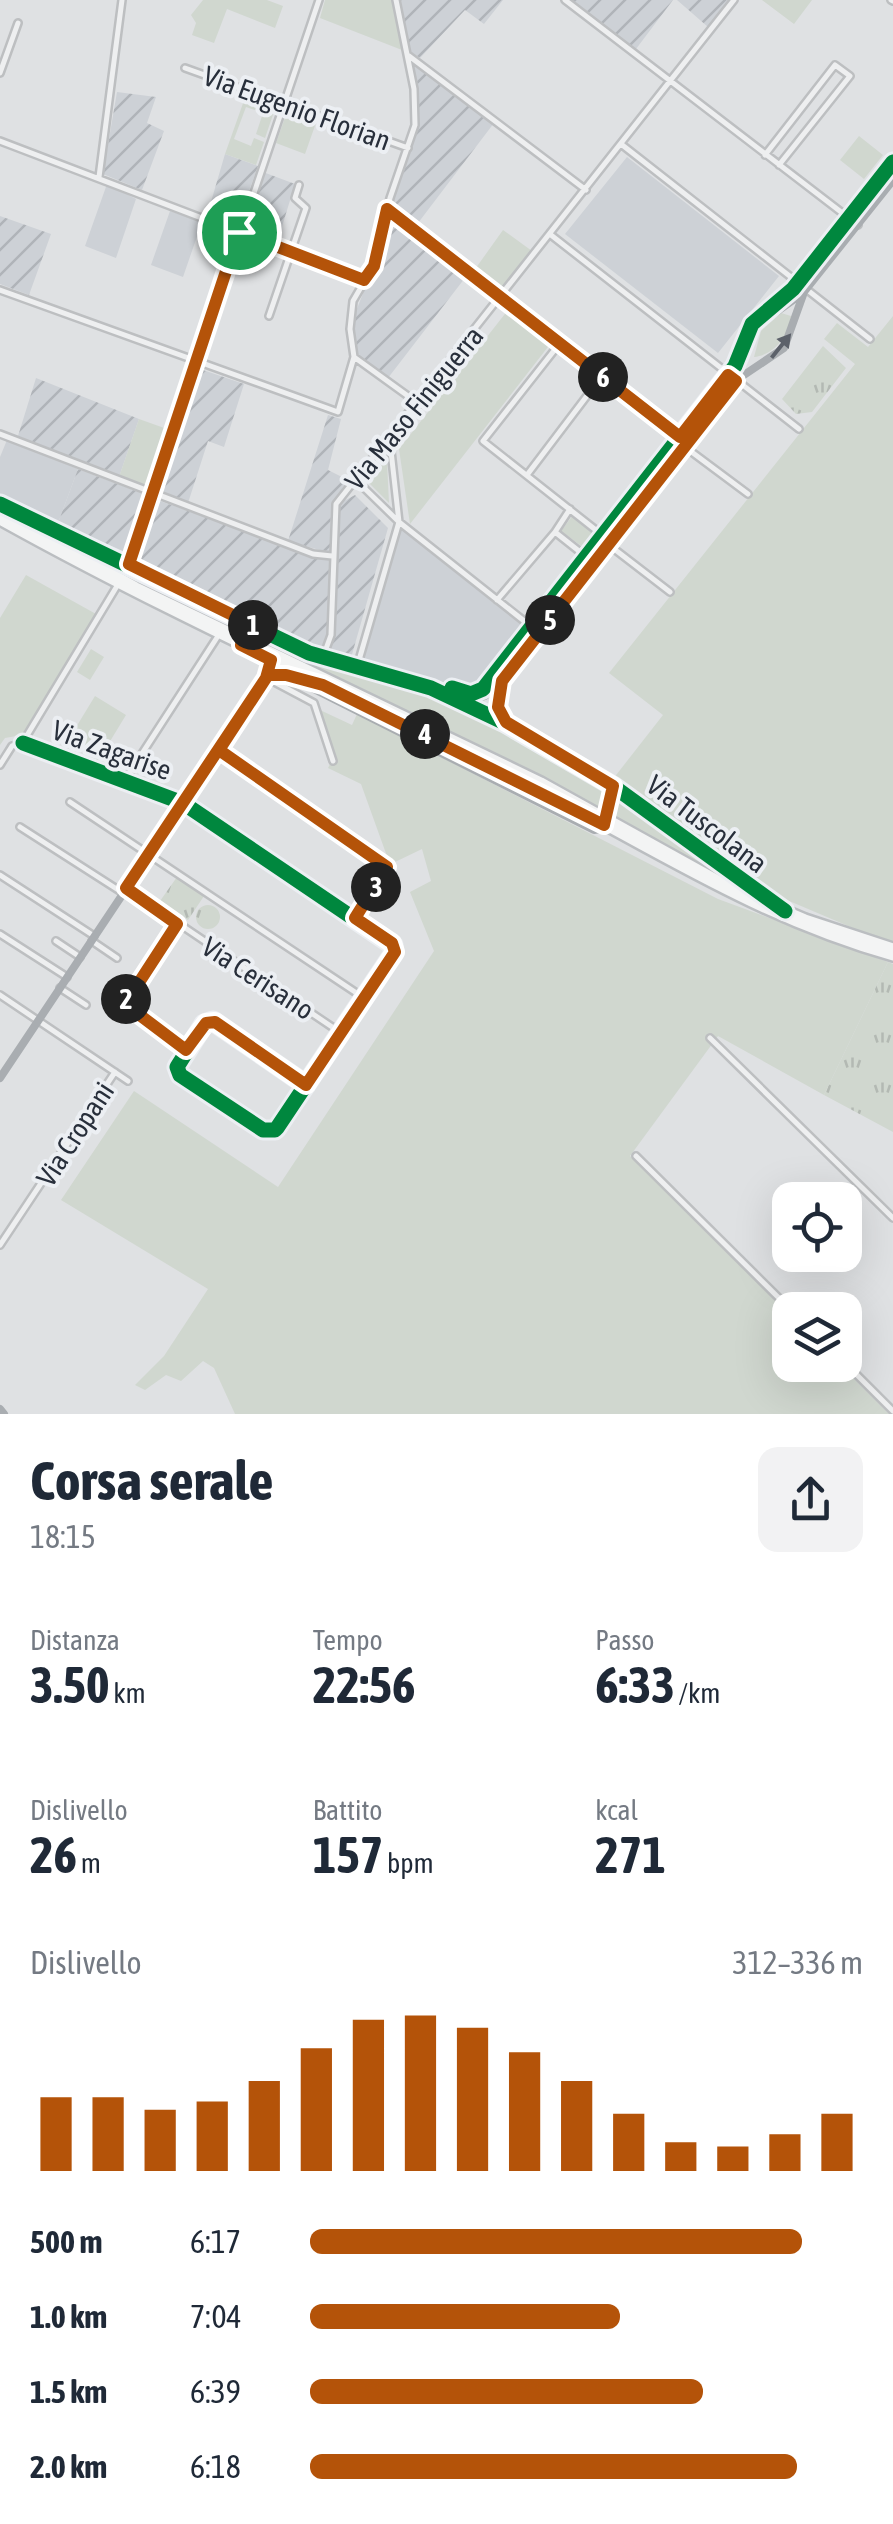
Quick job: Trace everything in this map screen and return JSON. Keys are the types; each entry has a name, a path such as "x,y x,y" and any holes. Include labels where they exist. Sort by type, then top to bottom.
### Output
{"main road":[{"name":"Via Tuscolana","path":"0,507 117,586 218,636 242,642 271,660 606,822 732,888 785,912 893,948"},
{"name":"Via Tuscolana","path":"0,520 242,642 510,766 752,906 893,956"}],"street":[{"path":"99,177 122,0"},
{"path":"129,564 319,0"},
{"path":"0,290 337,412 354,357 350,318 364,280 374,266 416,112 396,0"},
{"path":"566,0 858,225"},
{"name":"Via Maso Finiguerra","path":"323,657 331,635 335,507 390,442 734,0"},
{"path":"0,73 18,22"},
{"path":"406,54 586,190"},
{"path":"765,155 835,65 850,76 779,166"},
{"name":"Via Eugenio Florian","path":"185,68 408,148"},
{"path":"804,104 819,116"},
{"path":"0,142 364,280"},
{"path":"621,144 805,292 870,339"},
{"path":"464,702 485,696 502,681 736,381 760,323 805,292 893,180"},
{"path":"269,316 306,207 295,198 299,184"},
{"path":"387,209 748,494"},
{"path":"551,235 800,430"},
{"path":"736,381 784,348 805,292"},
{"path":"782,307 792,309 796,318"},
{"path":"560,343 484,440 670,592"},
{"path":"745,353 757,368"},
{"path":"354,357 418,404"},
{"path":"528,475 602,376"},
{"path":"0,434 313,554 332,556"},
{"path":"357,667 398,522 390,442"},
{"path":"357,481 398,522 540,634"},
{"name":"Via Tuscolana","path":"0,507 68,535 323,657 464,702 506,722 613,786 785,912"},
{"path":"497,600 570,510"},
{"path":"554,532 594,563"},
{"path":"54,546 68,535"},
{"path":"0,764 12,746 23,743 117,586"},
{"path":"242,642 257,627"},
{"path":"123,783 218,636"},
{"path":"266,678 271,660"},
{"path":"0,1078 266,678 272,673 323,685"},
{"name":"Via Tuscolana","path":"286,675 592,829 606,822"},
{"path":"266,678 314,703 333,761"},
{"path":"502,681 498,707 506,722"},
{"path":"400,722 440,751"},
{"name":"Via Zagarise","path":"23,743 183,802 355,918 395,948 364,998"},
{"path":"219,750 384,862 386,871 355,918"},
{"path":"606,822 613,786"},
{"name":"Via Cerisano","path":"70,802 364,998"},
{"name":"Via Cerisano","path":"20,827 177,924 341,1033"},
{"path":"0,875 117,958"},
{"path":"177,924 125,1004 186,1050"},
{"path":"0,934 68,977"},
{"path":"56,941 80,958"},
{"path":"60,988 86,1005"},
{"name":"Via Cropani","path":"0,996 128,1081"},
{"path":"306,1085 214,1021 204,1024 186,1050 178,1072 266,1132 276,1129 306,1085 341,1033 364,998"},
{"path":"710,1038 893,1218"},
{"name":"Via Cropani","path":"0,1245 116,1072"},
{"path":"636,1156 773,1292"},
{"path":"862,1381 893,1411"}],"shaded area":[{"path":"399,0 503,0 484,24 465,10 420,58 408,50"},
{"path":"570,0 673,0 636,49"},
{"path":"677,0 729,0 708,27"},
{"path":"412,61 494,123 415,227 391,207 419,122"},
{"path":"117,92 156,97 147,123 164,131 142,190 103,174"},
{"path":"225,154 258,166 238,222 208,212"},
{"path":"627,157 779,276 718,353 565,234"},
{"path":"263,172 295,184 277,243 245,229"},
{"path":"107,184 136,199 116,258 85,246"},
{"path":"170,211 202,222 183,277 151,265"},
{"path":"0,216 51,234 29,295 0,284"},
{"path":"393,216 468,274 388,378 356,353 353,319"},
{"path":"203,370 244,384 224,447 208,441 188,503 162,493"},
{"path":"36,378 139,419 119,477 18,436"},
{"path":"328,415 341,419 328,470 352,482 331,503 330,553 288,541"},
{"path":"7,440 78,469 58,523 0,497 0,457"},
{"path":"78,469 149,496 130,554 58,523"},
{"path":"355,495 388,528 351,658 330,652 337,515 342,502"},
{"path":"160,501 329,560 328,636 324,650 136,564"},
{"path":"401,528 535,635 496,682 480,694 459,696 361,664"}],"green space":[{"path":"203,0 267,0 283,6 275,28 227,9 214,43 192,35 196,23 191,15"},
{"path":"325,0 393,0 402,50 320,18"},
{"path":"762,0 812,0 794,24"},
{"path":"247,92 277,103 265,138 256,134 263,113 246,107 234,139 251,146 254,138 264,142 256,165 225,154"},
{"path":"288,109 317,120 305,154 276,143"},
{"path":"859,136 883,155 864,179 840,160"},
{"path":"503,230 532,251 499,291 473,272"},
{"path":"508,310 551,343 410,524 399,449"},
{"path":"781,313 791,316 784,337 768,353 754,357 761,331"},
{"path":"893,316 893,945 768,892 613,779 663,715 609,673 855,364 824,339 837,323 868,347"},
{"path":"823,346 846,368 812,412 796,414 782,399"},
{"path":"139,419 167,429 148,488 119,477"},
{"path":"380,461 387,462 389,503 369,483"},
{"path":"573,515 596,533 584,548 561,531"},
{"path":"26,575 96,614 22,735 5,738 0,745 0,618"},
{"path":"166,587 239,625 236,631 163,592"},
{"path":"252,632 306,656 441,696 485,716 606,786 607,809 600,810 247,637"},
{"path":"91,649 104,657 90,680 77,672"},
{"path":"95,696 126,715 98,761 67,742"},
{"path":"320,710 352,725 357,714 718,899 888,962 824,1095 718,1036 630,1156 772,1297 772,1382 857,1382 889,1414 235,1414 214,1368 203,1361 181,1381 166,1375 145,1390 135,1385 164,1356 208,1289 61,1200 134,1091 278,1187 434,951 410,892 431,881 422,849 395,862 388,859 361,784 328,768 334,756"},
{"path":"617,793 740,885 742,887 614,818"},
{"path":"177,877 204,896 188,920 160,901"},
{"path":"208,905 220,917 208,929 196,917"},
{"path":"888,962 893,964 893,1132 824,1095"}],"cycle path":[{"path":"452,688 471,694 483,689 735,366 752,324 793,289 893,162"},
{"path":"0,504 309,653 431,688 505,723 613,786 785,911"},
{"path":"23,743 183,803 393,945 394,953 277,1128 275,1130 263,1130 180,1075 177,1067 204,1024 213,1021 306,1085"}],"route":[{"path":"387,209 680,437 728,375 736,381 502,681 498,707 506,722 613,786 610,814 604,825 323,685 276,673 268,675 219,750 383,860 387,867 355,918 392,943 395,952 306,1085 215,1022 206,1023 186,1050 129,1011 125,1004 177,924 126,888 266,678 271,660 241,645 243,635 257,627 129,564 239,232 364,280 374,266 387,209"}]}
